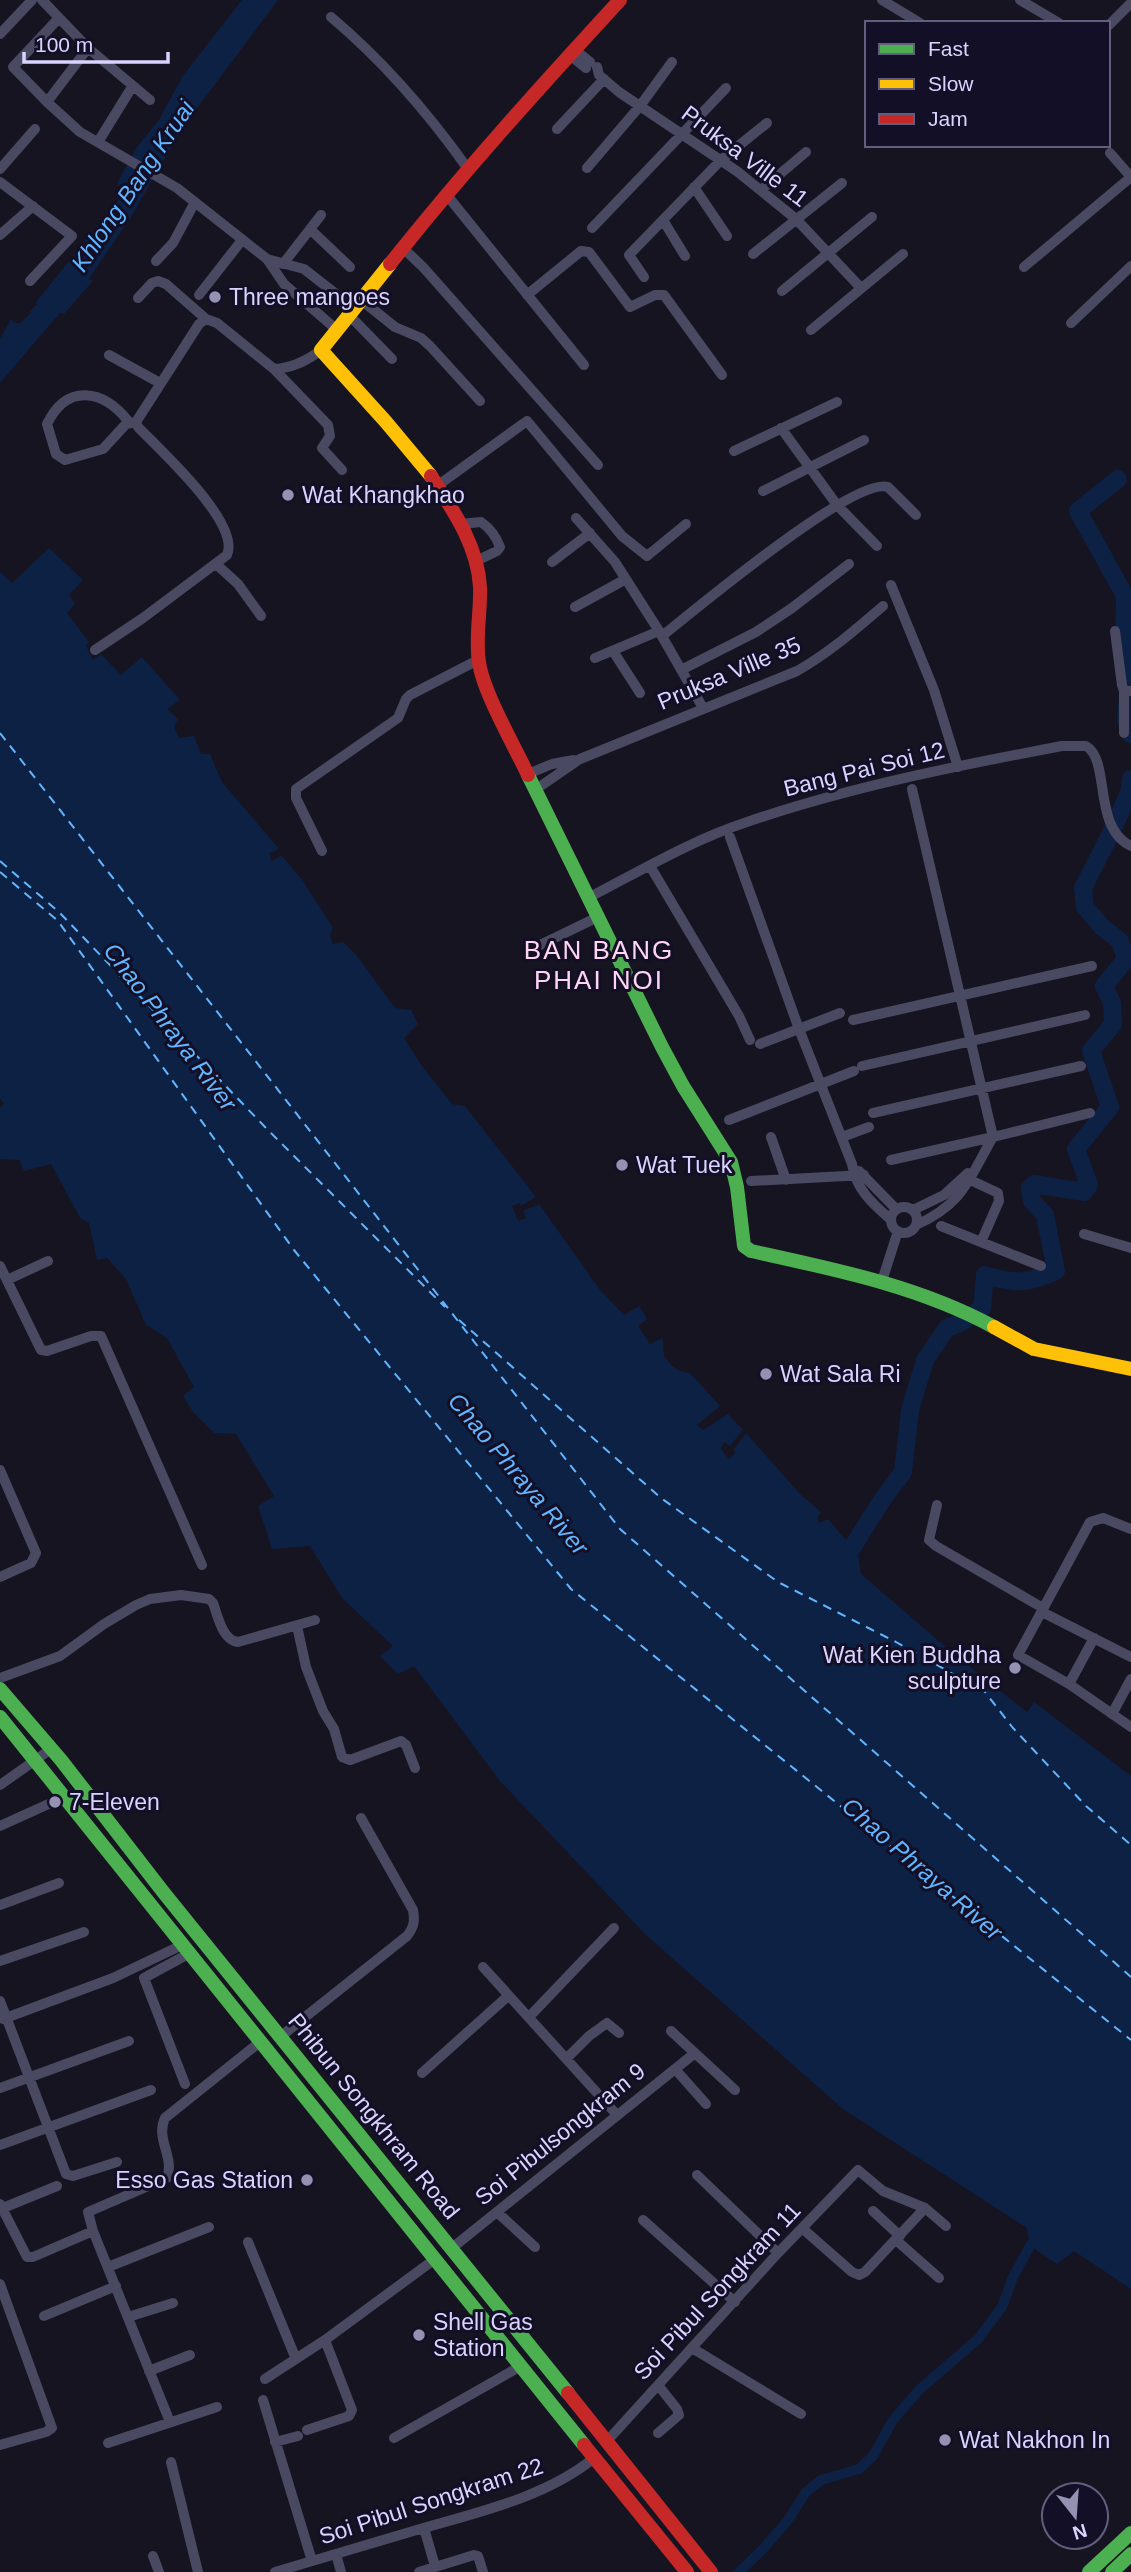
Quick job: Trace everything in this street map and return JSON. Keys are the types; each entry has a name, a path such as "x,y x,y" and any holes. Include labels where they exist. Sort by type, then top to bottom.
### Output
{"main road":[{"path":"620,0 446,194 321,350 437,486 460,524 476,561 481,599 478,660 482,677 667,1057 731,1162 737,1187 744,1246 751,1251 821,1266 961,1309 1034,1349 1131,1368"},
{"name":"Phibun Songkhram Road","path":"0,1689 608,2440 711,2572"},
{"name":"Phibun Songkhram Road","path":"0,1717 687,2572"},
{"path":"12,1732 28,1723"},
{"path":"435,2259 452,2248"},
{"path":"1089,2572 1131,2533"},
{"path":"1112,2572 1131,2554"}],"street":[{"path":"0,34 32,0"},
{"path":"42,0 88,48 150,100"},
{"path":"883,0 917,21"},
{"path":"1020,0 1056,21"},
{"path":"1110,24 1131,3"},
{"path":"331,17 352,34 404,90 468,169"},
{"path":"59,18 13,67 80,132 174,186 267,260 284,284 337,330"},
{"path":"47,102 88,48"},
{"name":"Pruksa Ville 11","path":"573,52 640,106 761,190 796,219 861,288"},
{"path":"587,168 640,106 672,62"},
{"path":"557,129 595,71"},
{"path":"98,142 132,87"},
{"path":"592,228 726,88"},
{"path":"644,277 627,259 721,160 766,123"},
{"path":"0,169 35,129"},
{"path":"761,190 806,152"},
{"path":"1024,267 1131,177 1110,153"},
{"path":"0,182 72,236 30,281"},
{"path":"754,254 842,183"},
{"path":"694,187 727,236"},
{"path":"446,194 584,365"},
{"path":"156,261 173,243 195,202"},
{"path":"0,235 33,206"},
{"path":"283,264 321,215"},
{"path":"782,291 872,217"},
{"path":"663,220 685,256"},
{"path":"310,229 351,267"},
{"path":"200,295 242,240"},
{"path":"402,248 423,267 598,466"},
{"path":"527,295 581,251 589,252 629,307 655,295 664,295 722,375"},
{"path":"811,330 903,254"},
{"path":"267,260 304,269 354,307 421,338 480,401"},
{"path":"1071,323 1131,266"},
{"path":"138,298 152,283 158,281 166,285 206,319 217,323 274,369 328,425 330,436 322,448 342,470"},
{"path":"354,307 392,359"},
{"path":"95,650 228,555 228,532 206,499 138,427 132,422 119,411 102,400 84,394 64,400 47,424 55,454 65,460 103,449 132,422 199,324 206,319"},
{"path":"274,369 296,365 321,350"},
{"path":"109,355 160,383"},
{"path":"734,451 837,402"},
{"path":"437,486 527,421 622,536 647,556 686,524"},
{"path":"781,428 837,505 877,546"},
{"path":"763,491 864,440"},
{"path":"595,658 660,633 787,538 837,505 869,488 884,485 916,515"},
{"path":"576,518 606,550 626,579 703,708"},
{"path":"460,524 481,522 498,541 498,551 476,561"},
{"path":"552,562 590,533"},
{"path":"216,564 238,584 261,616"},
{"path":"681,670 756,632 849,564"},
{"path":"575,607 626,579"},
{"path":"891,585 934,690 958,766"},
{"name":"Pruksa Ville 35","path":"535,790 580,759 769,684 819,659 883,606"},
{"path":"1115,631 1127,691 1124,733"},
{"path":"613,651 640,693"},
{"path":"323,851 296,798 296,789 398,718 410,695 478,660"},
{"name":"Bang Pai Soi 12","path":"588,898 699,841 746,822 897,779 1062,746 1086,746 1095,754 1109,821 1127,844"},
{"name":"Pruksa Ville 35","path":"528,774 552,764 580,759"},
{"path":"898,1231 908,1232 955,1201 993,1137 984,1088 912,789"},
{"path":"730,836 799,1029 852,1164 869,1200 894,1215 898,1231 881,1284"},
{"path":"650,866 755,1042 840,1013"},
{"path":"540,946 598,916"},
{"path":"853,1020 1092,966"},
{"path":"729,1120 858,1069 1085,1016"},
{"path":"873,1112 1081,1066"},
{"path":"891,1160 1090,1113"},
{"path":"842,1137 869,1127"},
{"path":"771,1137 786,1180"},
{"path":"751,1181 859,1176"},
{"path":"913,1210 944,1195 967,1179"},
{"path":"967,1179 995,1190 999,1197 981,1242"},
{"path":"894,1215 908,1207 913,1210 916,1225"},
{"path":"940,1226 1041,1266"},
{"path":"1084,1234 1131,1248"},
{"path":"7,1280 48,1261"},
{"path":"0,1266 41,1350 47,1351 97,1335 104,1340 202,1565"},
{"path":"0,1470 36,1553 31,1563 0,1577"},
{"path":"937,1505 929,1539 936,1546 1042,1610 1131,1657"},
{"path":"1131,1530 1104,1518 1090,1522 1018,1655 1069,1684 1131,1727"},
{"path":"0,1678 60,1656 136,1605 164,1596 181,1595 209,1599 213,1602 227,1637 232,1641 239,1642 315,1620"},
{"path":"297,1626 306,1667 323,1711 334,1729 342,1757 350,1760 401,1741 406,1745 415,1768"},
{"path":"1069,1684 1094,1638"},
{"path":"1112,1714 1131,1679"},
{"path":"0,1786 51,1749"},
{"path":"0,1826 64,1797"},
{"path":"281,2037 407,1936 413,1928 415,1920 412,1909 361,1818"},
{"path":"0,1905 59,1883"},
{"path":"529,2017 614,1928"},
{"path":"0,1961 84,1932"},
{"path":"3,2019 186,1949"},
{"path":"186,1949 144,1978 186,2084"},
{"path":"483,1967 617,2115"},
{"path":"422,2073 508,1996"},
{"path":"0,2001 3,2019 29,2078 64,2171 69,2176 117,2162"},
{"path":"567,2058 607,2023 619,2033"},
{"path":"671,2031 735,2090"},
{"path":"0,2088 130,2041"},
{"path":"170,2422 93,2231 88,2212 167,2178 170,2167 161,2134 165,2118 260,2042"},
{"name":"Soi Pibulsongkram 9","path":"452,2248 695,2053"},
{"path":"676,2069 706,2105"},
{"path":"0,2145 151,2090"},
{"name":"Soi Pibul Songkram 11","path":"608,2440 778,2253 858,2170 883,2191 925,2208"},
{"path":"697,2175 778,2253"},
{"path":"57,2186 1,2206 27,2257 33,2257 93,2231"},
{"path":"803,2229 852,2272 859,2275 865,2272 925,2208 946,2226"},
{"path":"873,2211 939,2278"},
{"path":"498,2213 535,2247"},
{"path":"643,2220 735,2302"},
{"path":"108,2267 209,2227"},
{"path":"0,2235 12,2230"},
{"path":"248,2242 296,2358"},
{"path":"265,2379 325,2340 435,2259"},
{"path":"0,2284 52,2428 0,2445"},
{"path":"44,2316 116,2286"},
{"path":"128,2317 173,2303"},
{"path":"275,2442 351,2414 352,2410 325,2340"},
{"path":"692,2348 801,2414"},
{"path":"149,2371 190,2355"},
{"path":"394,2438 521,2366"},
{"path":"658,2385 677,2409 678,2416 658,2433"},
{"path":"263,2400 312,2561"},
{"path":"108,2443 216,2407"},
{"name":"Soi Pibul Songkram 22","path":"275,2572 467,2516 565,2479 594,2458"},
{"path":"172,2462 198,2572"},
{"path":"424,2528 435,2566"},
{"path":"1094,2572 1131,2533"},
{"path":"336,2554 341,2572"},
{"path":"419,2572 474,2555 478,2556 483,2572"},
{"path":"153,2556 159,2572"}],"water":[{"name":"Khlong Bang Kruai","path":"242,0 278,0 183,127 131,217 89,279 93,281 64,314 60,313 0,383 0,339 11,319 20,323 31,313 36,302 123,194 123,189 117,183 137,147 159,120 182,77"},
{"name":"Chao Phraya River","path":"49,548 83,580 69,595 75,604 67,613 89,642 86,646 93,660 101,654 121,675 142,657 180,700 167,709 178,719 174,727 179,738 194,736 201,754 210,754 222,782 279,849 269,853 272,861 281,855 303,881 333,928 330,936 333,944 343,942 357,956 395,1008 411,1010 418,1024 404,1038 422,1066 452,1104 465,1106 536,1197 521,1206 520,1203 512,1206 518,1221 526,1218 523,1211 539,1204 600,1290 624,1315 639,1306 647,1319 638,1326 650,1344 663,1338 664,1356 672,1366 690,1373 720,1406 697,1425 703,1430 728,1414 743,1430 730,1446 724,1442 721,1449 729,1459 735,1454 734,1449 746,1433 801,1495 821,1512 817,1518 819,1523 828,1519 858,1554 861,1574 955,1655 1027,1712 1034,1702 1131,1776 1131,2289 1074,2251 1057,2264 1030,2246 1027,2228 843,2109 645,1934 500,1781 414,1666 398,1674 380,1656 393,1646 342,1598 310,1546 272,1549 258,1506 274,1496 236,1434 214,1433 193,1412 183,1396 194,1387 167,1338 146,1325 126,1279 107,1258 97,1260 89,1223 80,1218 51,1164 24,1171 19,1160 0,1159 0,1108 4,1103 0,1099 0,572 12,583"}],"waterway":[{"path":"1118,479 1078,511 1125,596 1124,657 1128,693 1126,720 1131,734"},
{"path":"836,1565 852,1548 903,1472 910,1410 925,1360 947,1328 960,1323 982,1308 985,1275 1021,1281 1056,1271 1045,1215 1032,1201 1030,1188 1034,1184 1084,1192 1089,1185 1076,1149 1110,1107 1091,1051 1113,1024 1112,1003 1104,986 1126,959 1120,941 1102,927 1085,907 1083,888 1129,793 1131,779"},
{"path":"739,2572 788,2520 806,2492 821,2480 859,2469 873,2456 893,2420 920,2389 978,2339 1002,2307 1013,2277 1039,2235"}],"ferry route":[{"path":"0,733 620,1529 1131,1977"},
{"path":"0,861 60,913 265,1127 445,1307"},
{"path":"0,872 58,921 294,1250 571,1589 1131,2040"},
{"path":"459,1320 661,1498 778,1582 896,1642 985,1692 1013,1728 1086,1806 1131,1845"}],"traffic: fast":[{"path":"528,775 662,1047 731,1162 737,1187 744,1246 751,1251 844,1272 906,1290 936,1300 994,1327"},
{"path":"0,1689 61,1760 164,1893 568,2393"},
{"path":"0,1717 584,2445"},
{"path":"1089,2572 1131,2533"},
{"path":"1112,2572 1131,2554"}],"traffic: slow":[{"path":"390,264 321,350 431,476"},
{"path":"994,1327 1034,1349 1131,1369"}],"traffic: jam":[{"path":"390,264 474,163 620,0"},
{"path":"431,476 463,529 475,557 480,587 479,662 493,703 528,775"},
{"path":"568,2393 711,2572"},
{"path":"584,2445 687,2572"}],"place":[{"name":"Three mangoes","path":"215,297"},
{"name":"Wat Khangkhao","path":"288,495"},
{"name":"Wat Tuek","path":"622,1165"},
{"name":"Wat Sala Ri","path":"766,1374"},
{"name":"Wat Kien Buddha sculpture","path":"1015,1668"},
{"name":"7-Eleven","path":"55,1802"},
{"name":"Esso Gas Station","path":"307,2180"},
{"name":"Shell Gas Station","path":"419,2335"},
{"name":"Wat Nakhon In","path":"945,2440"}],"district":[{"name":"BAN BANG PHAI NOI","path":"599,965"}]}
